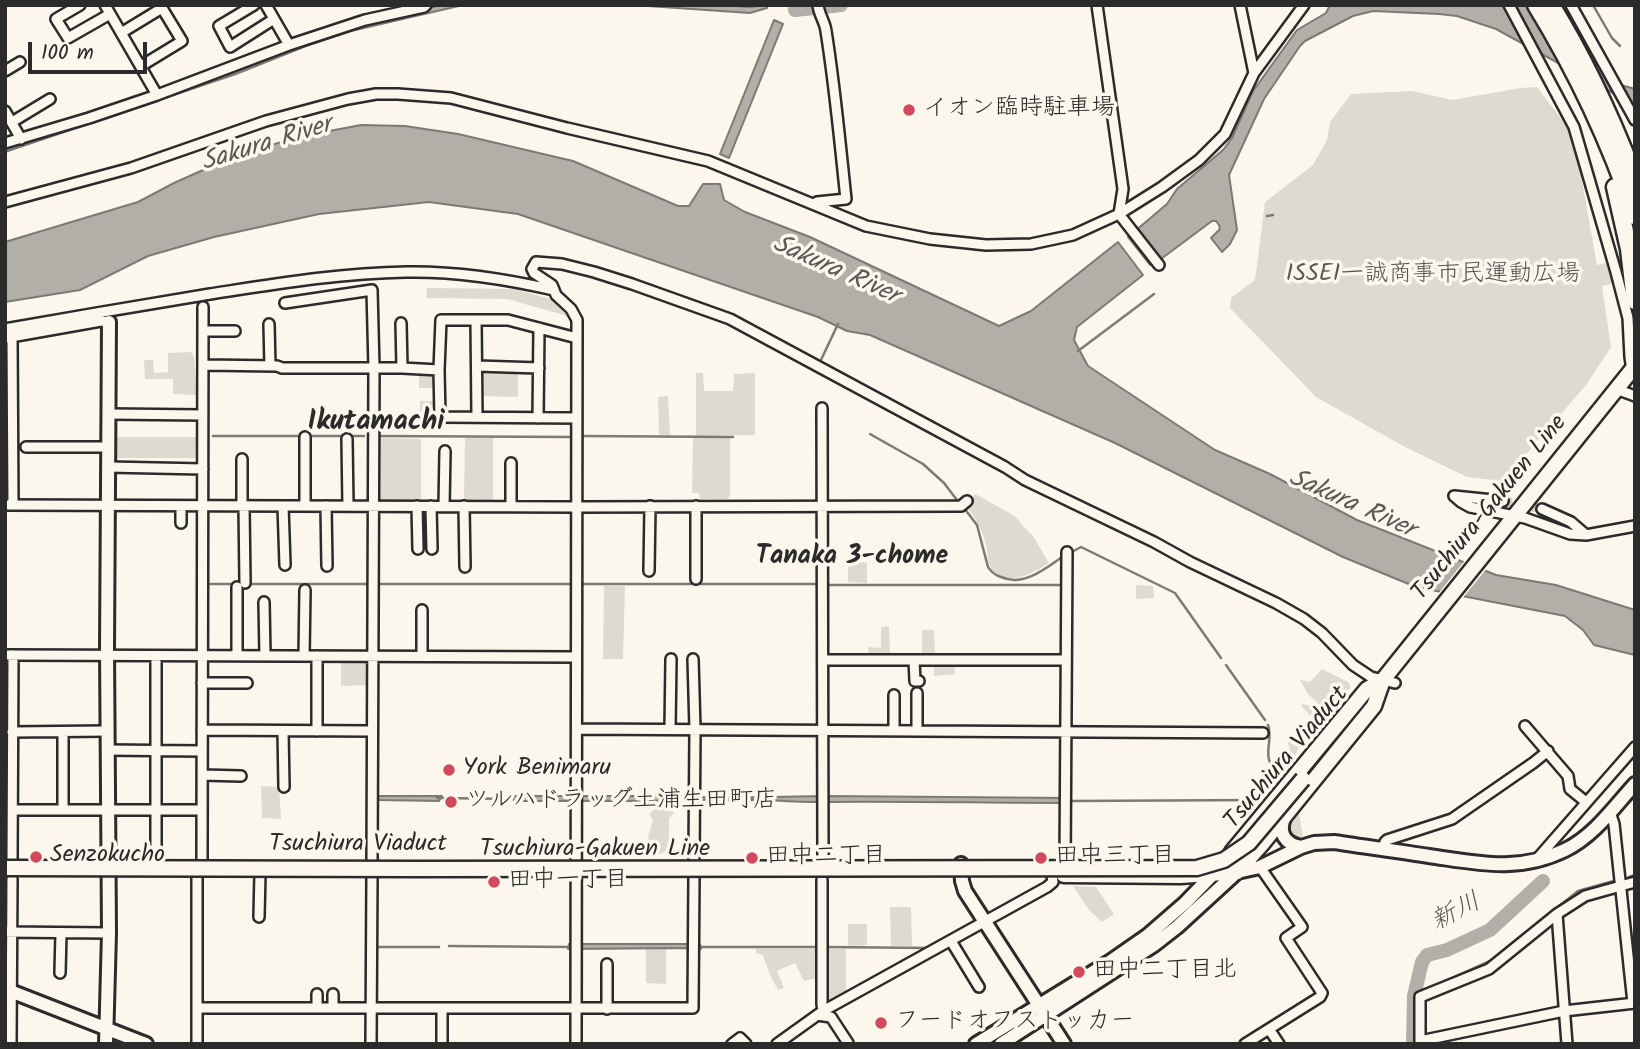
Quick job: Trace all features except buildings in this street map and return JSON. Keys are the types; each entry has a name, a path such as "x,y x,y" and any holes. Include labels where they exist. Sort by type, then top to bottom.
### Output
{"highway":[{"path":"1536,5 1586,95 1613,155 1635,216"},
{"path":"1551,5 1574,42 1594,67 1614,115 1635,179"},
{"path":"1614,115 1635,147"},
{"path":"1613,155 1613,180 1625,226 1635,301"}],"main road":[{"name":"Tsuchiura-Gakuen Line","path":"8,869 961,869 1065,865 1218,869 1237,872 1374,706 1389,679 1633,368"},
{"name":"Tsuchiura-Gakuen Line","path":"576,869 694,866 961,869 1052,875 1181,876 1218,869 1367,689 1389,679"},
{"name":"Tsuchiura Viaduct","path":"8,869 1197,868 1224,860 1249,844 1389,679"},
{"name":"Tsuchiura-Gakuen Line","path":"108,868 156,862 260,873 372,869"}],"street":[{"path":"80,5 56,19 68,38 108,10 157,95"},
{"path":"254,5 219,26 230,47 274,19"},
{"path":"266,5 289,45"},
{"path":"5,144 157,95 289,45 365,20 426,5"},
{"path":"1097,5 1123,189 1119,214 1159,265"},
{"path":"1240,5 1254,73"},
{"path":"5,202 131,168 266,121 348,99 376,94 398,94 451,98 708,161 866,226 930,239 986,245 1031,244 1073,235 1119,214 1199,160 1224,134 1254,73 1304,5"},
{"path":"1509,5 1574,127 1628,318 1633,368"},
{"path":"1571,5 1635,120"},
{"path":"121,33 162,8 182,41 141,66"},
{"path":"814,205 817,202 846,199 825,27 818,9"},
{"path":"5,71 20,62"},
{"path":"12,122 50,99"},
{"path":"5,111 21,139"},
{"path":"576,1044 578,338 577,320 571,309 552,285 534,273 532,270 536,262 562,264 594,272 730,319 1025,480 1304,618 1328,638 1353,665 1371,677 1389,679"},
{"path":"7,335 115,309 293,281 405,272 442,273 489,278 554,290"},
{"path":"285,303 372,290 374,368 371,1044"},
{"path":"197,1044 202,810 203,307"},
{"path":"7,335 101,321 109,324 114,322 115,309"},
{"path":"577,418 440,417 439,370 441,320 508,320 578,338"},
{"path":"476,320 477,417"},
{"path":"401,323 402,368"},
{"path":"106,1044 109,324"},
{"path":"269,324 270,366"},
{"path":"538,418 539,328"},
{"path":"203,331 235,331"},
{"path":"7,335 9,505 961,506 967,501"},
{"path":"203,365 439,370"},
{"path":"477,366 539,368"},
{"path":"1616,390 1635,396"},
{"path":"822,408 823,859"},
{"path":"109,414 203,415"},
{"path":"305,437 305,506"},
{"path":"348,439 348,506"},
{"path":"26,447 108,447"},
{"path":"444,506 445,451"},
{"path":"237,656 241,585 242,459"},
{"path":"511,463 511,506"},
{"path":"108,467 202,469"},
{"path":"1503,501 1454,496 1470,507 1511,521 1525,518 1570,534 1586,535 1635,526"},
{"path":"181,506 181,523"},
{"path":"283,506 285,565"},
{"path":"326,506 327,566"},
{"path":"417,506 418,549"},
{"path":"430,506 432,549"},
{"path":"464,506 465,567"},
{"path":"649,570 650,506"},
{"path":"696,506 696,579"},
{"path":"1542,509 1571,523 1586,535"},
{"path":"1065,865 1067,552"},
{"path":"304,656 305,590"},
{"path":"264,602 265,656"},
{"path":"422,610 422,656"},
{"path":"11,1044 8,1023 8,869 13,810 9,655 576,657"},
{"path":"156,656 156,862"},
{"path":"317,656 317,731"},
{"path":"670,729 671,659"},
{"path":"198,1008 693,1008 693,659"},
{"path":"823,660 1065,660"},
{"path":"914,660 915,681 919,681"},
{"path":"202,683 247,683"},
{"path":"917,693 917,731"},
{"path":"894,695 894,731"},
{"path":"1525,726 1568,776 1570,789 1586,802"},
{"path":"576,729 1263,733"},
{"path":"202,730 372,731"},
{"path":"12,732 107,731"},
{"path":"283,731 284,787"},
{"path":"62,810 63,732"},
{"path":"1537,860 1635,747"},
{"path":"107,750 202,751"},
{"path":"1383,849 1387,840 1452,818 1548,751"},
{"path":"202,775 241,776"},
{"path":"1001,1044 1154,945 1237,872 1260,867 1301,847 1334,842 1472,863 1520,864 1566,849 1579,841 1635,784"},
{"path":"13,810 202,810"},
{"path":"1610,812 1614,824 1620,886 1634,1003 1564,1011 1420,1042 1420,997 1489,969 1585,895 1620,886 1635,882"},
{"path":"1284,818 1281,825 1283,838 1292,846 1301,847"},
{"path":"1245,1044 1320,997 1322,993 1286,938 1301,927 1260,867"},
{"path":"961,869 965,891 1064,1044"},
{"path":"976,1044 1147,936 1168,920 1218,869"},
{"path":"259,917 260,873"},
{"path":"777,1044 820,1013 1047,887 1053,882 1052,875"},
{"path":"820,1013 822,880"},
{"path":"1557,914 1567,1044"},
{"path":"9,932 108,933"},
{"path":"60,973 61,933"},
{"path":"951,941 979,987"},
{"path":"607,964 607,1009"},
{"path":"9,991 146,1044"},
{"path":"317,994 317,1008"},
{"path":"333,994 333,1008"},
{"path":"442,1009 442,1044"},
{"path":"820,1013 831,1017 848,1043"},
{"path":"1269,1029 1279,1044"},
{"path":"732,1044 740,1038 746,1044"}],"green space":[{"name":"ISSEI一誠商事市民運動広場","path":"1537,87 1569,129 1577,153 1597,265 1610,262 1615,283 1602,286 1611,347 1586,385 1503,481 1467,477 1405,447 1316,397 1230,308 1231,298 1255,280 1265,202 1313,165 1327,140 1330,122 1351,94 1412,91 1452,100"},
{"path":"427,288 514,289 551,299 569,318 507,299 426,298"},
{"path":"191,352 194,357 197,395 173,394 173,379 145,379 144,360 153,360 154,373 168,372 168,353"},
{"path":"482,369 518,370 518,397 479,396"},
{"path":"419,371 432,371 436,388 419,388"},
{"path":"696,373 703,373 704,391 733,391 734,374 755,373 755,435 696,436"},
{"path":"668,396 670,435 659,435 658,397"},
{"path":"420,401 436,401 435,421 420,421"},
{"path":"115,437 197,437 197,458 115,458"},
{"path":"376,438 421,439 421,503 376,503"},
{"path":"465,438 493,438 493,501 464,501"},
{"path":"693,438 730,438 730,496 727,499 700,499 699,493 692,493"},
{"path":"975,494 1015,516 1033,536 1049,563 1020,577 1004,578 997,574 990,566 985,541 977,521 967,507"},
{"path":"848,561 867,563 867,583 848,582"},
{"path":"1136,585 1153,586 1154,598 1136,599"},
{"path":"604,586 625,586 623,659 603,659"},
{"path":"889,626 890,656 869,656 868,647 881,648 881,627"},
{"path":"922,630 934,630 935,656 922,656"},
{"path":"341,663 369,663 369,685 341,686"},
{"path":"934,663 954,663 955,674 934,676"},
{"path":"1322,669 1348,682 1351,687 1343,697 1332,695 1329,701 1337,705 1333,712 1333,707 1322,707 1308,694 1300,680 1310,682"},
{"path":"1302,704 1323,709 1325,724 1315,737 1301,743 1292,762 1286,764 1290,752 1288,742 1314,722"},
{"path":"261,786 279,787 281,819 262,818"},
{"path":"663,805 670,807 674,813 669,818 669,848 661,854 654,854 648,842 653,819 649,815"},
{"path":"1299,813 1303,837 1291,837 1289,827"},
{"path":"1073,886 1096,887 1114,914 1102,922 1089,910"},
{"path":"890,907 911,907 912,946 891,946"},
{"path":"848,924 867,924 867,945 848,946"},
{"path":"646,949 666,949 666,984 646,983"},
{"path":"756,949 816,949 816,978 804,981 795,963 777,971 784,988 778,990 763,955 756,953"},
{"path":"826,949 846,949 846,995 826,1005"}],"water":[{"path":"442,5 463,5 351,31 236,74 5,152 5,148 234,70 350,26"},
{"path":"633,5 767,5 767,8 750,13"},
{"path":"1330,5 1528,5 1621,85 1635,89 1635,105 1496,29 1457,16 1373,11 1353,16 1305,41 1264,99 1229,175 1237,230 1230,244 1222,252 1211,238 1220,229 1216,221 1212,221 1150,265 1128,237 1167,204 1177,189 1223,150 1232,138 1253,91 1297,30 1326,13"},
{"path":"774,20 783,24 729,158 720,154"},
{"name":"Sakura River","path":"361,125 405,126 458,134 573,161 678,206 689,206 703,184 720,184 724,200 745,212 810,237 999,326 1031,311 1118,242 1143,275 1077,327 1074,340 1088,366 1215,450 1270,474 1357,520 1496,575 1556,585 1635,610 1635,655 1594,645 1583,630 1565,616 1416,587 1343,557 1115,443 870,335 847,331 818,317 518,214 429,202 319,214 214,237 148,256 80,290 5,302 5,242 138,202 239,154 303,136"},
{"path":"376,796 442,796 439,801 376,800"},
{"path":"515,796 1071,798 1070,803 723,799 514,801"},
{"path":"569,944 700,944 701,949 568,949"}],"pier":[{"path":"1466,559 1488,567 1462,599 1438,594"}],"waterway":[{"path":"795,10 841,5"},
{"path":"1593,5 1612,38 1620,46"},
{"path":"1267,216 1273,215"},
{"path":"1078,351 1154,294"},
{"path":"820,362 838,324"},
{"path":"870,434 923,464 944,483 960,504"},
{"path":"213,436 302,436"},
{"path":"308,436 364,436"},
{"path":"376,436 569,437"},
{"path":"584,436 733,437"},
{"path":"964,508 977,525 988,567 997,575 1009,580 1025,578 1062,557"},
{"path":"1070,553 1081,547 1175,593 1221,658"},
{"path":"210,584 236,584"},
{"path":"246,584 369,584"},
{"path":"377,584 570,584"},
{"path":"583,584 818,584"},
{"path":"827,585 1062,585"},
{"path":"1226,665 1265,720"},
{"path":"1268,725 1269,760 1277,774"},
{"path":"437,798 515,799"},
{"path":"710,800 755,800"},
{"path":"1070,801 1260,800"},
{"path":"1629,877 1635,875"},
{"path":"1426,990 1490,961 1578,891 1617,880"},
{"name":"新川","path":"1413,1044 1414,996 1422,962 1427,955 1447,950 1490,930 1543,881"},
{"path":"449,946 569,947"},
{"path":"375,947 439,947"},
{"path":"700,947 818,947"},
{"path":"826,947 930,948"}],"tunnel":[{"path":"1503,501 1542,509"}],"place":[{"name":"イオン臨時駐車場","path":"909,110"},
{"name":"York Benimaru","path":"449,770"},
{"name":"ツルハドラッグ土浦生田町店","path":"451,802"},
{"name":"Senzokucho","path":"36,857"},
{"name":"田中二丁目","path":"752,858"},
{"name":"田中三丁目","path":"1041,858"},
{"name":"田中一丁目","path":"494,882"},
{"name":"田中二丁目北","path":"1079,972"},
{"name":"フードオフストッカー","path":"881,1023"}],"district":[{"name":"Ikutamachi","path":"376,424"},
{"name":"Tanaka 3-chome","path":"852,559"}]}
